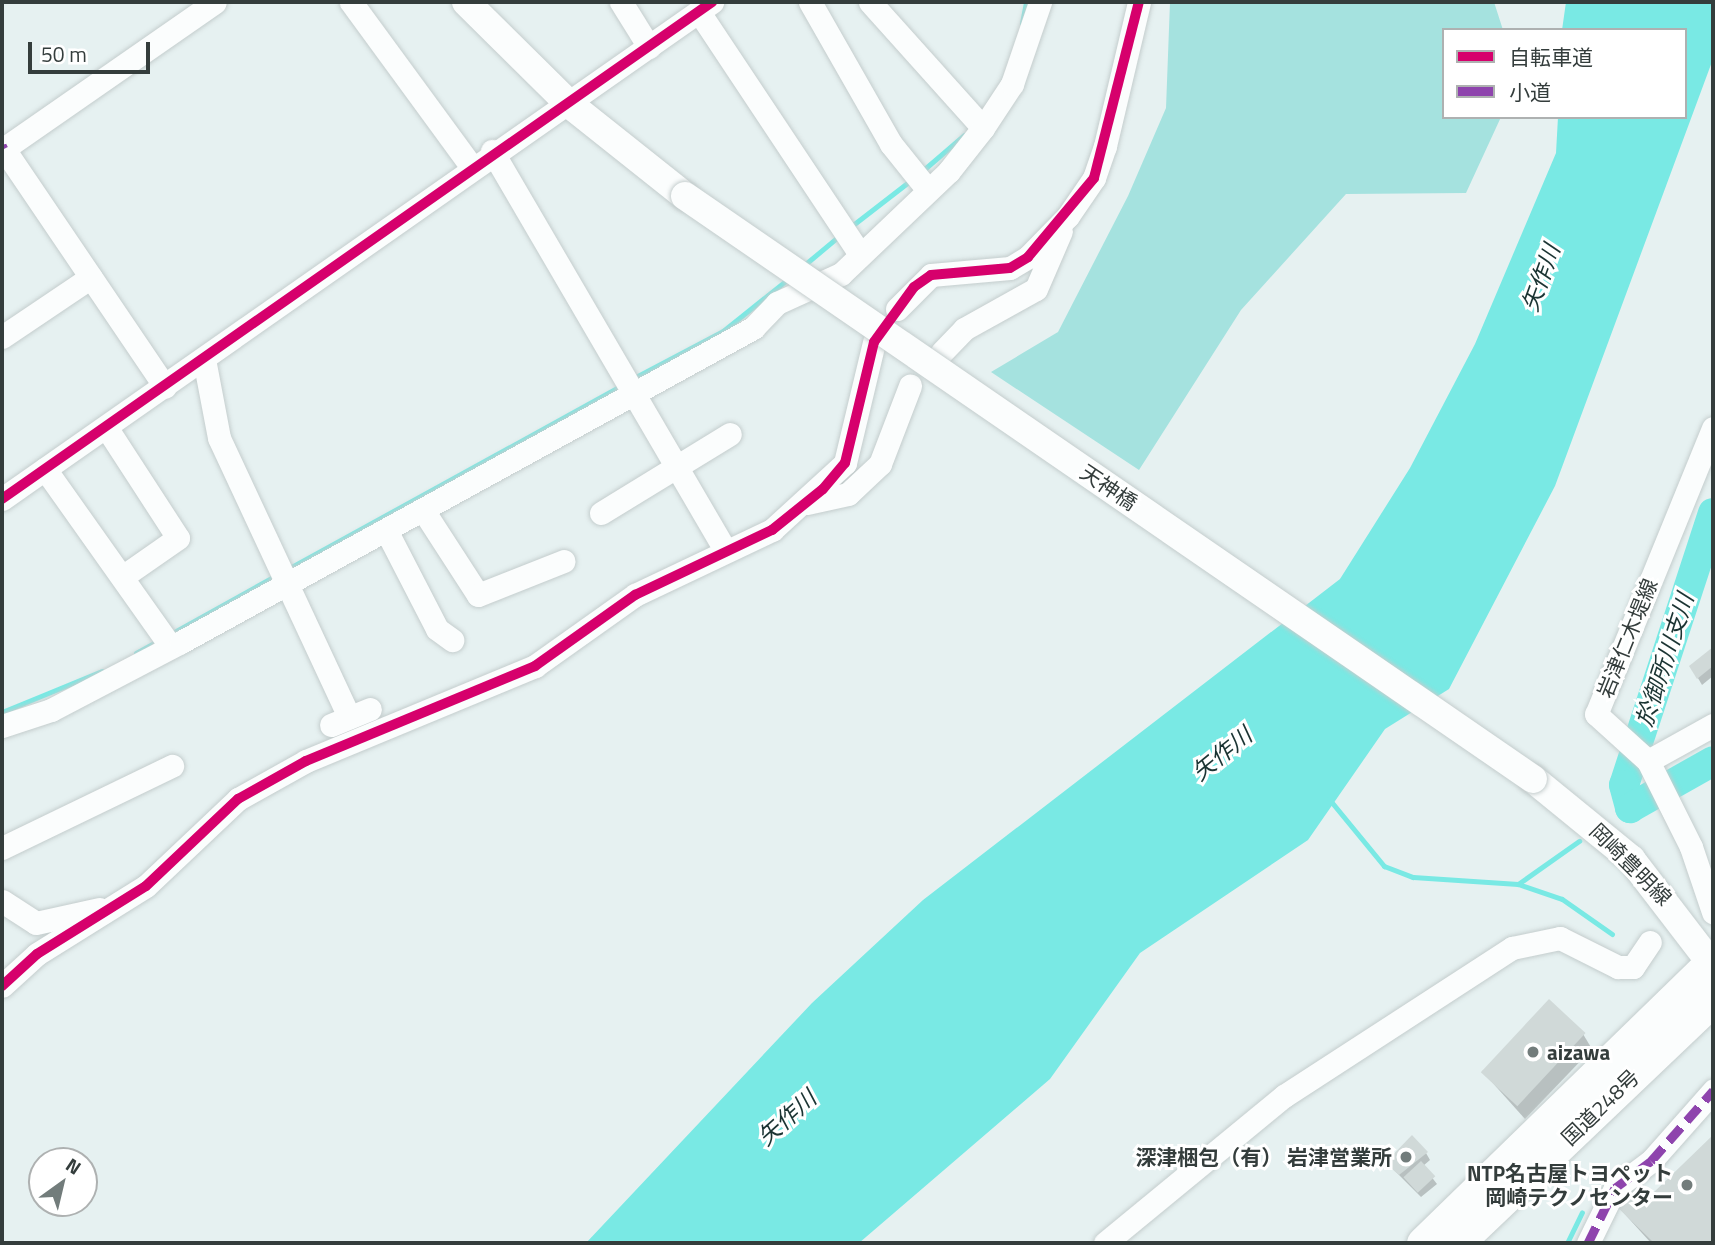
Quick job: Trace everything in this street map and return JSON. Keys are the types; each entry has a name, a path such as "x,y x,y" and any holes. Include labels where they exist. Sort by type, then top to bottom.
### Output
{"highway":[{"name":"国道248号","path":"1423,1243 1713,962"},
{"name":"国道248号","path":"1457,1243 1713,999"}],"main road":[{"path":"466,2 568,103"},
{"name":"天神橋","path":"568,103 685,196 1533,779"},
{"name":"岡崎豊明線","path":"1533,779 1631,859 1713,962"}],"street":[{"path":"165,387 3,150 215,2"},
{"path":"351,2 471,166"},
{"path":"621,2 649,47"},
{"path":"810,2 891,144 928,189"},
{"path":"870,2 983,128"},
{"path":"2,726 51,710 290,583 752,328 777,303 841,274 859,253 928,189 983,128 1012,83 1041,2"},
{"path":"943,352 964,329 1037,289 1068,216 1094,178 1105,146 1139,2"},
{"path":"2,499 165,387 492,151 649,47 696,8 859,253"},
{"path":"492,151 726,551"},
{"path":"897,309 931,275 1010,268 1068,216"},
{"path":"2,337 91,277"},
{"path":"2,986 48,947 146,886 238,799 306,761 535,666 635,595 772,530 804,504 845,463 874,342"},
{"path":"204,359 219,438 290,583 350,717"},
{"path":"804,504 848,494 880,464 910,386"},
{"path":"106,427 178,538 122,577"},
{"name":"岩津仁木堤線","path":"1651,768 1596,714 1713,428"},
{"path":"601,513 677,469 730,434"},
{"path":"45,469 171,647"},
{"path":"423,510 478,595 564,561"},
{"path":"386,530 437,629 452,640"},
{"path":"1713,725 1651,768 1668,802 1713,912"},
{"path":"2,848 172,766"},
{"path":"2,901 36,923 116,905"},
{"path":"1105,1243 1284,1096 1491,959 1545,936 1574,943 1618,967 1633,967 1650,942"},
{"path":"2,967 22,952 48,947"},
{"path":"1588,1243 1615,1188 1651,1161 1713,1091"}],"shaded area":[{"path":"1170,2 1494,2 1502,28 1442,28 1442,119 1500,119 1466,193 1346,194 1241,310 1139,470 991,372 1058,332 1128,196 1166,108"}],"water":[{"name":"矢作川","path":"1566,2 1713,2 1713,59 1555,486 1449,689 1385,729 1308,840 1140,953 1050,1079 859,1243 586,1243 812,1003 923,900 1340,579 1410,468 1475,344 1556,153 1558,119 1687,119 1687,28 1562,28"}],"building":[{"path":"1713,647 1713,666 1697,679 1689,666"},
{"name":"aizawa","path":"1549,999 1586,1033 1517,1106 1481,1072"},
{"name":"深津梱包（有） 岩津営業所","path":"1412,1135 1428,1152 1399,1175 1385,1163"},
{"name":"NTP名古屋トヨペット 岡崎テクノセンター","path":"1713,1135 1713,1243 1654,1243 1610,1200 1635,1176 1652,1194"},
{"path":"1421,1161 1435,1176 1418,1193 1403,1177"}],"waterway":[{"path":"1022,23 1026,2"},
{"path":"921,172 964,135"},
{"path":"849,228 911,180"},
{"path":"803,266 839,236"},
{"path":"632,379 723,331 788,279"},
{"path":"286,570 624,384"},
{"name":"於御所川支川","path":"1713,513 1624,785 1630,808 1713,761"},
{"path":"169,635 277,575"},
{"path":"136,653 158,641"},
{"path":"2,712 102,671"},
{"path":"1329,799 1384,866 1413,877 1518,884 1579,841"},
{"path":"1620,813 1630,808"},
{"path":"1518,884 1562,899 1612,934"},
{"path":"1567,1243 1582,1212"}],"marked path":[{"path":"2,145 4,149"},
{"path":"1588,1243 1615,1188 1651,1161 1713,1091"}],"cycle path":[{"path":"2,499 712,2"},
{"path":"2,986 37,954 146,886 238,799 306,761 535,666 635,595 772,530 823,489 845,463 874,342 914,287 931,275 1010,268 1028,257 1094,178 1139,2"}],"place":[{"name":"aizawa","path":"1533,1052"},
{"name":"深津梱包（有） 岩津営業所","path":"1406,1157"},
{"name":"NTP名古屋トヨペット 岡崎テクノセンター","path":"1687,1185"}]}
